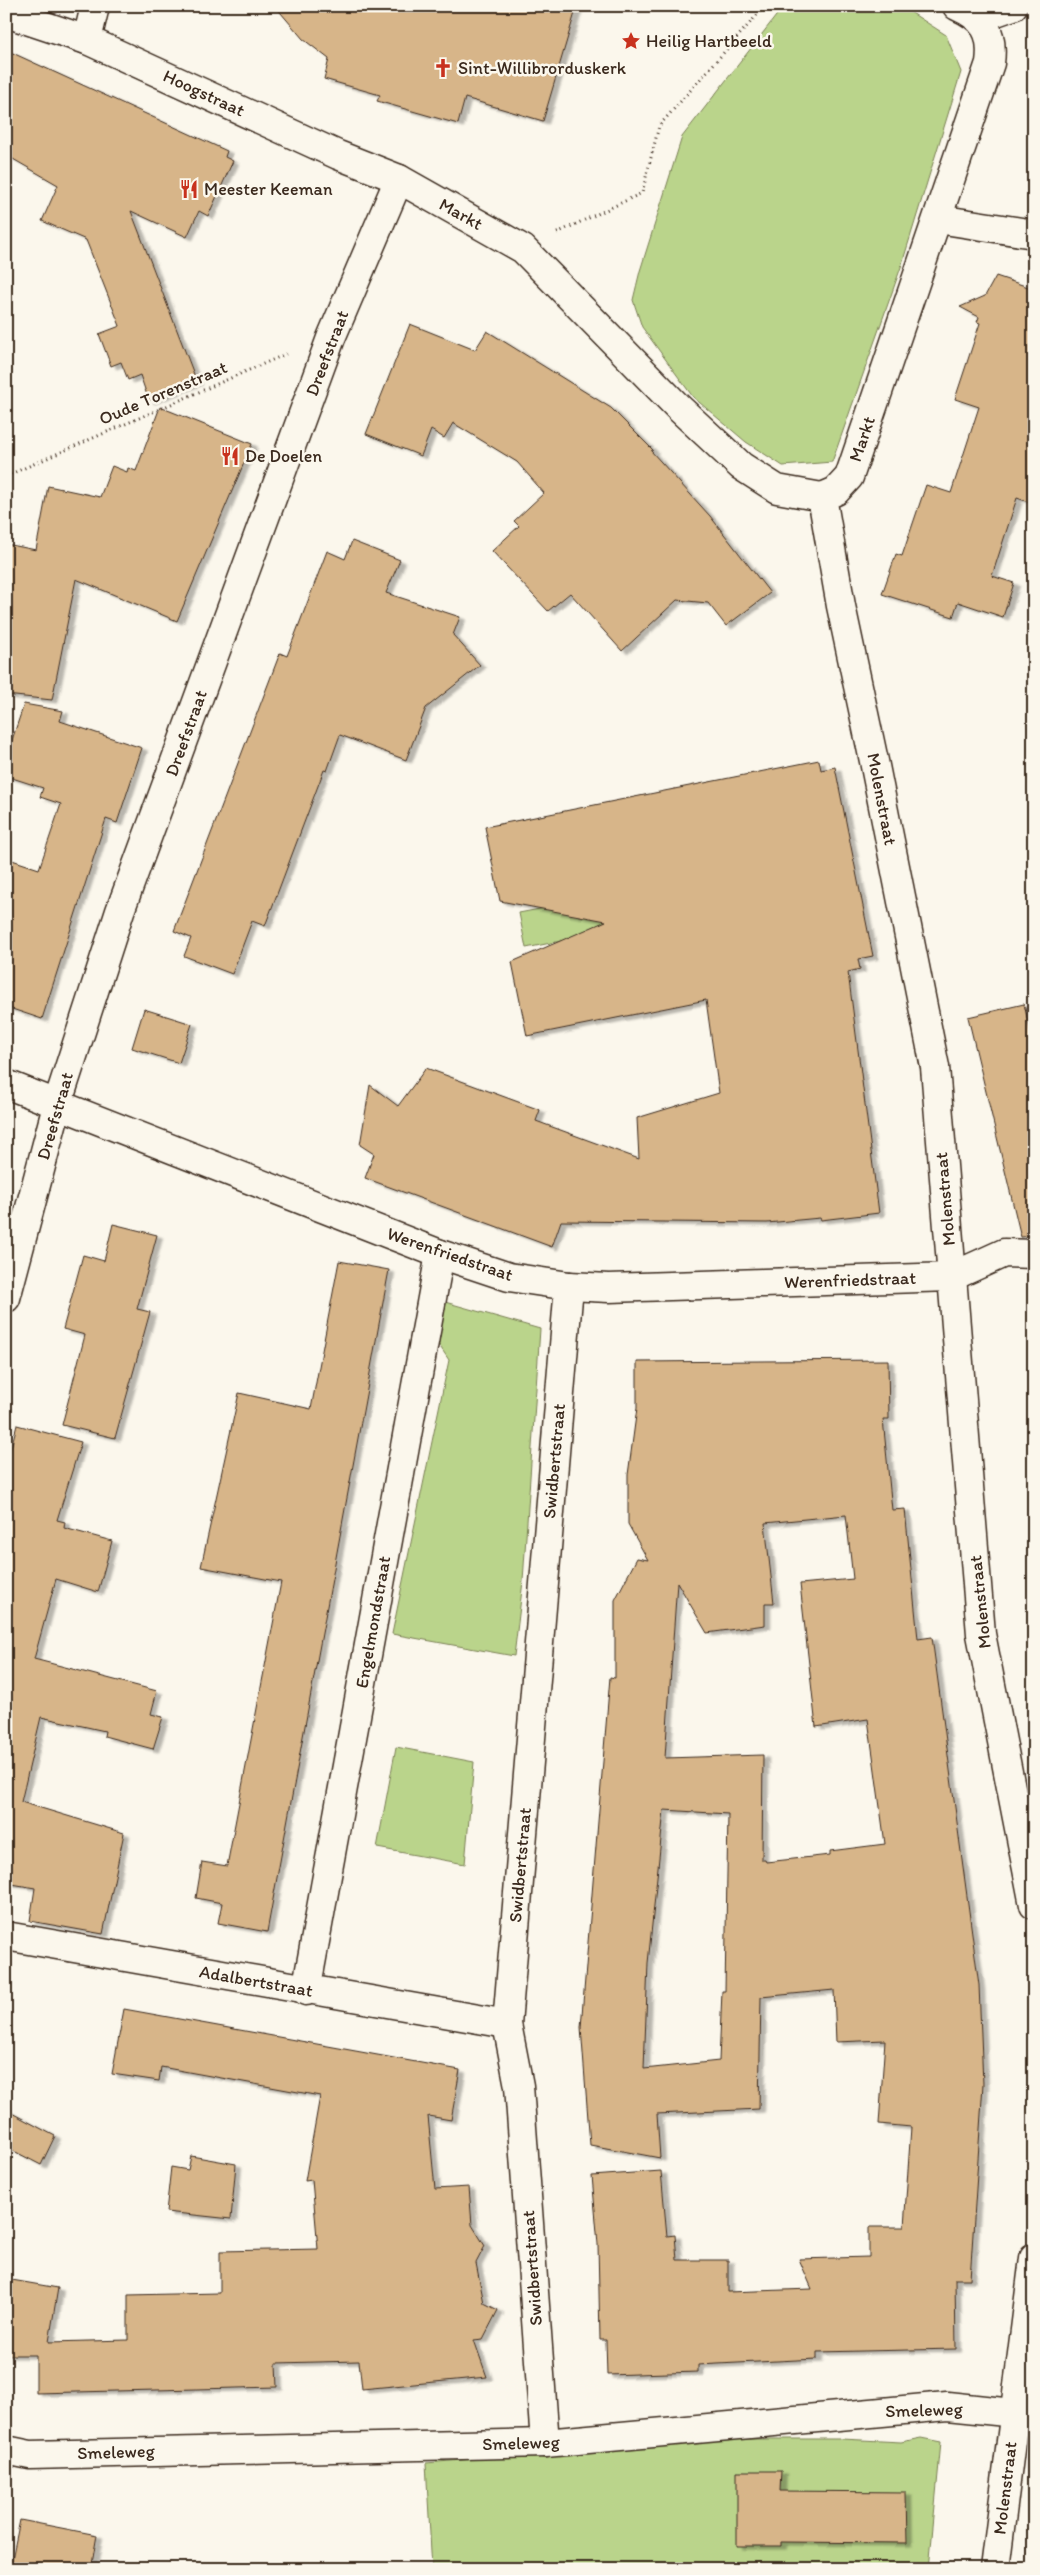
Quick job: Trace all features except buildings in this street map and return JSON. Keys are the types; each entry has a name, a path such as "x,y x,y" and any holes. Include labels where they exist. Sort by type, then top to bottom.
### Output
{"street":[{"path":"87,40 95,6"},
{"path":"968,12 1014,6"},
{"name":"Hoogstraat","path":"6,12 87,40 338,155 400,179"},
{"name":"Markt","path":"400,179 523,249 679,408 741,466 777,489 822,497 836,491 849,477 990,63 992,46 968,12"},
{"name":"Dreefstraat","path":"6,1298 58,1102 120,911 331,338 400,179"},
{"path":"938,219 1034,234"},
{"name":"Molenstraat","path":"822,497 841,606 935,1067 981,1634 1034,1905"},
{"name":"Werenfriedstraat","path":"6,1084 58,1102 440,1254 509,1277 569,1286 609,1288 951,1277"},
{"path":"951,1277 1004,1253 1034,1254"},
{"name":"Engelmondstraat","path":"306,1990 440,1254"},
{"name":"Swidbertstraat","path":"545,2443 519,2086 507,2024 569,1286"},
{"name":"Adalbertstraat","path":"6,1936 507,2024"},
{"name":"Molenstraat","path":"995,2569 1024,2414 1034,2258"},
{"name":"Smeleweg","path":"6,2450 30,2455 545,2443 947,2406 1024,2414"}],"path":[{"path":"523,249 642,194 660,126 764,6"},
{"name":"Oude Torenstraat","path":"6,476 309,344 331,338"}],"green space":[{"path":"901,6 946,35 961,72 901,267 832,462 783,466 746,442 693,397 642,327 633,300 640,271 682,137 783,7"},
{"path":"668,884 675,918 526,948 519,913"},
{"path":"445,1302 540,1329 523,1581 514,1656 392,1634 449,1360 435,1339"},
{"path":"396,1747 474,1762 465,1864 377,1848"},
{"path":"921,2438 941,2442 929,2569 432,2569 426,2463 717,2439 842,2439 901,2442"}],"place":[{"name":"Heilig Hartbeeld","path":"631,41"},
{"name":"Sint-Willibrorduskerk","path":"443,68"},
{"name":"Meester Keeman","path":"189,189"},
{"name":"De Doelen","path":"230,456"}]}
